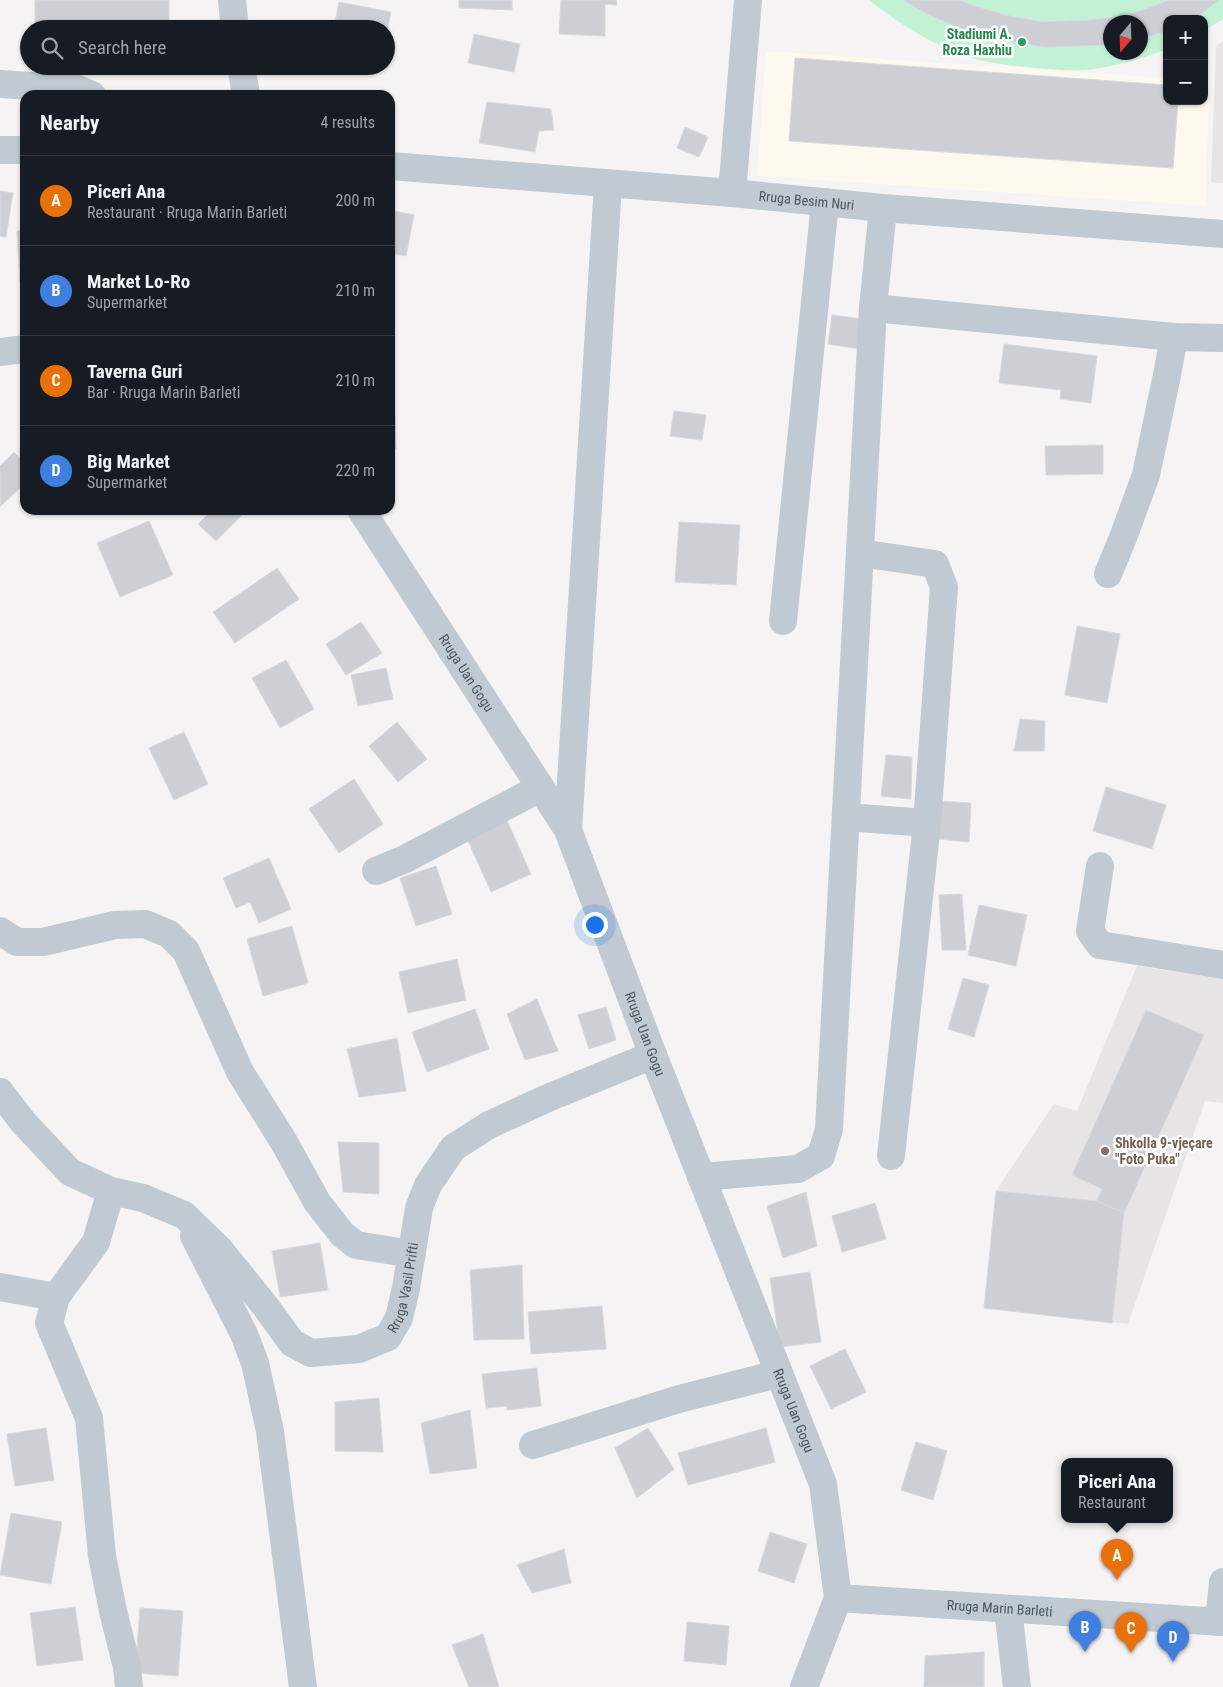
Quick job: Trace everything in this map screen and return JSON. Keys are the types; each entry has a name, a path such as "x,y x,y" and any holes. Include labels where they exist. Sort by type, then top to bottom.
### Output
{"street":[{"path":"232,0 234,20"},
{"path":"732,192 748,0"},
{"path":"243,75 245,90"},
{"path":"0,84 80,90"},
{"path":"0,150 20,150"},
{"name":"Rruga Besim Nuri","path":"395,166 732,192 883,208 1223,234"},
{"path":"568,830 608,184"},
{"path":"783,621 824,202"},
{"path":"701,1177 798,1169 821,1156 829,1128 873,308 883,208"},
{"path":"873,308 1174,337 1223,338"},
{"path":"1108,574 1146,475 1174,337"},
{"path":"0,352 20,350"},
{"name":"Rruga Uan Gogu","path":"364,515 568,830 653,1055 823,1484 838,1598"},
{"path":"860,552 935,564 944,586 927,823 891,1156"},
{"path":"376,871 405,859 540,788"},
{"path":"846,817 927,823"},
{"path":"1100,866 1090,931 1100,945 1223,965"},
{"path":"0,932 16,942 43,942 115,925 145,924 169,934 186,951 240,1072 284,1142 317,1202 342,1234 356,1245 412,1254"},
{"name":"Rruga Vasil Prifti","path":"0,1092 23,1122 70,1172 111,1191 143,1198 184,1215 220,1250 292,1343 311,1354 360,1349 388,1338 400,1318 420,1208 428,1184 453,1148 489,1125 550,1097 653,1055"},
{"path":"111,1191 96,1242 56,1297 49,1323 89,1418 102,1556 127,1667 129,1687"},
{"path":"184,1215 244,1334 255,1364 270,1431 303,1687"},
{"path":"0,1288 56,1297"},
{"path":"533,1445 679,1399 778,1374"},
{"path":"1221,1622 1223,1582"},
{"path":"804,1687 838,1598"},
{"name":"Rruga Marin Barleti","path":"838,1598 1221,1622"},
{"path":"1008,1609 1017,1687"}],"shaded area":[{"path":"1223,41 1223,183 1211,182 1216,46"},
{"path":"766,51 1163,78 1163,105 1208,105 1209,80 1206,206 757,176"},
{"name":"Shkolla 9-vjeçare \"Foto Puka\"","path":"1137,966 1223,979 1223,1103 1205,1101 1128,1324 984,1308 996,1191 1054,1104 1077,1111"}],"green space":[{"name":"Stadiumi A. Roza Haxhiu","path":"869,0 1223,0 1223,19 1208,28 1208,15 1163,15 1163,50 1148,55 1148,15 1103,15 1103,60 1134,60 1086,70 1057,70 994,63 977,59 944,47 897,21"}],"building":[{"path":"35,0 169,0 169,20 35,20"},
{"path":"459,0 512,0 512,10 459,8"},
{"path":"561,0 616,0 617,5 605,4 605,36 559,34"},
{"path":"903,0 959,0 1010,16 1044,22 1103,18 1103,45 1045,47 1005,41 964,30 927,14"},
{"path":"1170,0 1219,0 1198,15 1163,15 1163,32 1148,37 1148,15 1129,15"},
{"path":"339,2 391,12 389,20 336,20"},
{"path":"474,34 520,44 514,72 468,63"},
{"path":"795,58 1163,85 1163,105 1178,105 1173,168 789,141"},
{"path":"487,102 551,109 554,130 539,131 535,152 479,143"},
{"path":"685,127 708,137 699,157 677,148"},
{"path":"0,191 13,193 6,237 0,236"},
{"path":"395,211 414,215 406,256 395,254"},
{"path":"17,231 20,231 20,282"},
{"path":"832,315 863,319 860,349 828,344"},
{"path":"1004,344 1097,356 1091,403 1060,399 1061,390 999,383"},
{"path":"674,411 706,415 702,440 670,436"},
{"path":"395,415 396,449 395,449"},
{"path":"1103,445 1103,474 1046,475 1045,446"},
{"path":"14,452 20,458 20,488 0,507 0,466"},
{"path":"207,515 242,515 216,541 198,524"},
{"path":"149,521 173,575 120,597 97,543"},
{"path":"679,522 740,525 736,585 675,582"},
{"path":"277,568 299,599 235,643 213,612"},
{"path":"361,622 382,653 346,675 326,644"},
{"path":"1077,626 1120,634 1107,703 1065,695"},
{"path":"286,660 314,709 280,728 252,678"},
{"path":"386,668 393,699 358,706 351,675"},
{"path":"1020,719 1045,721 1044,751 1014,751"},
{"path":"397,722 427,759 398,782 369,746"},
{"path":"184,732 208,784 174,800 149,748"},
{"path":"886,755 912,757 911,799 881,796"},
{"path":"354,779 383,824 339,853 309,809"},
{"path":"1106,787 1166,805 1152,849 1093,831"},
{"path":"938,801 971,803 969,842 936,839"},
{"path":"505,816 531,874 491,892 465,834"},
{"path":"269,858 291,909 259,923 250,902 236,908 223,878"},
{"path":"436,866 452,914 416,926 400,878"},
{"path":"962,894 966,950 942,950 939,895"},
{"path":"979,905 1027,915 1016,966 968,955"},
{"path":"292,926 308,983 263,996 247,939"},
{"path":"457,959 466,1000 408,1013 399,972"},
{"path":"963,978 989,985 974,1037 948,1029"},
{"path":"537,999 558,1051 525,1060 507,1014"},
{"path":"606,1007 616,1040 589,1049 578,1015"},
{"path":"475,1009 489,1049 427,1072 412,1032"},
{"path":"1146,1010 1204,1035 1124,1213 1097,1201 1102,1189 1072,1175"},
{"path":"397,1038 406,1091 359,1097 347,1049"},
{"path":"338,1142 379,1143 379,1194 343,1192"},
{"path":"996,1191 1097,1201 1124,1213 1112,1323 984,1308"},
{"path":"806,1192 817,1246 783,1258 767,1206"},
{"path":"875,1203 886,1239 842,1252 832,1216"},
{"path":"320,1243 328,1290 280,1297 272,1251"},
{"path":"522,1265 524,1339 474,1340 470,1270"},
{"path":"810,1272 821,1342 780,1347 770,1278"},
{"path":"602,1306 606,1349 531,1354 528,1312"},
{"path":"845,1349 866,1392 831,1409 810,1366"},
{"path":"537,1368 541,1406 507,1410 507,1406 486,1408 482,1374"},
{"path":"379,1398 383,1452 335,1451 335,1402"},
{"path":"470,1410 477,1468 430,1474 421,1423"},
{"path":"46,1428 54,1480 15,1486 7,1434"},
{"path":"648,1428 674,1469 637,1498 615,1448"},
{"path":"766,1428 775,1462 688,1485 678,1453"},
{"path":"916,1442 947,1451 933,1500 901,1490"},
{"path":"11,1513 62,1522 51,1584 0,1575"},
{"path":"770,1532 807,1544 794,1583 758,1571"},
{"path":"564,1549 571,1583 532,1593 517,1565"},
{"path":"75,1607 83,1660 37,1666 30,1613"},
{"path":"140,1608 183,1611 178,1676 135,1673"},
{"path":"687,1622 729,1626 726,1665 684,1661"},
{"path":"483,1634 499,1687 469,1687 452,1645"},
{"path":"984,1652 984,1687 924,1687 925,1656"}],"place":[{"name":"Stadiumi A. Roza Haxhiu","path":"1022,42"},
{"name":"Shkolla 9-vjeçare \"Foto Puka\"","path":"1105,1151"},
{"name":"Piceri Ana","path":"1117,1580"},
{"name":"Market Lo-Ro","path":"1085,1652"},
{"name":"Taverna Guri","path":"1131,1653"},
{"name":"Big Market","path":"1173,1662"}]}
